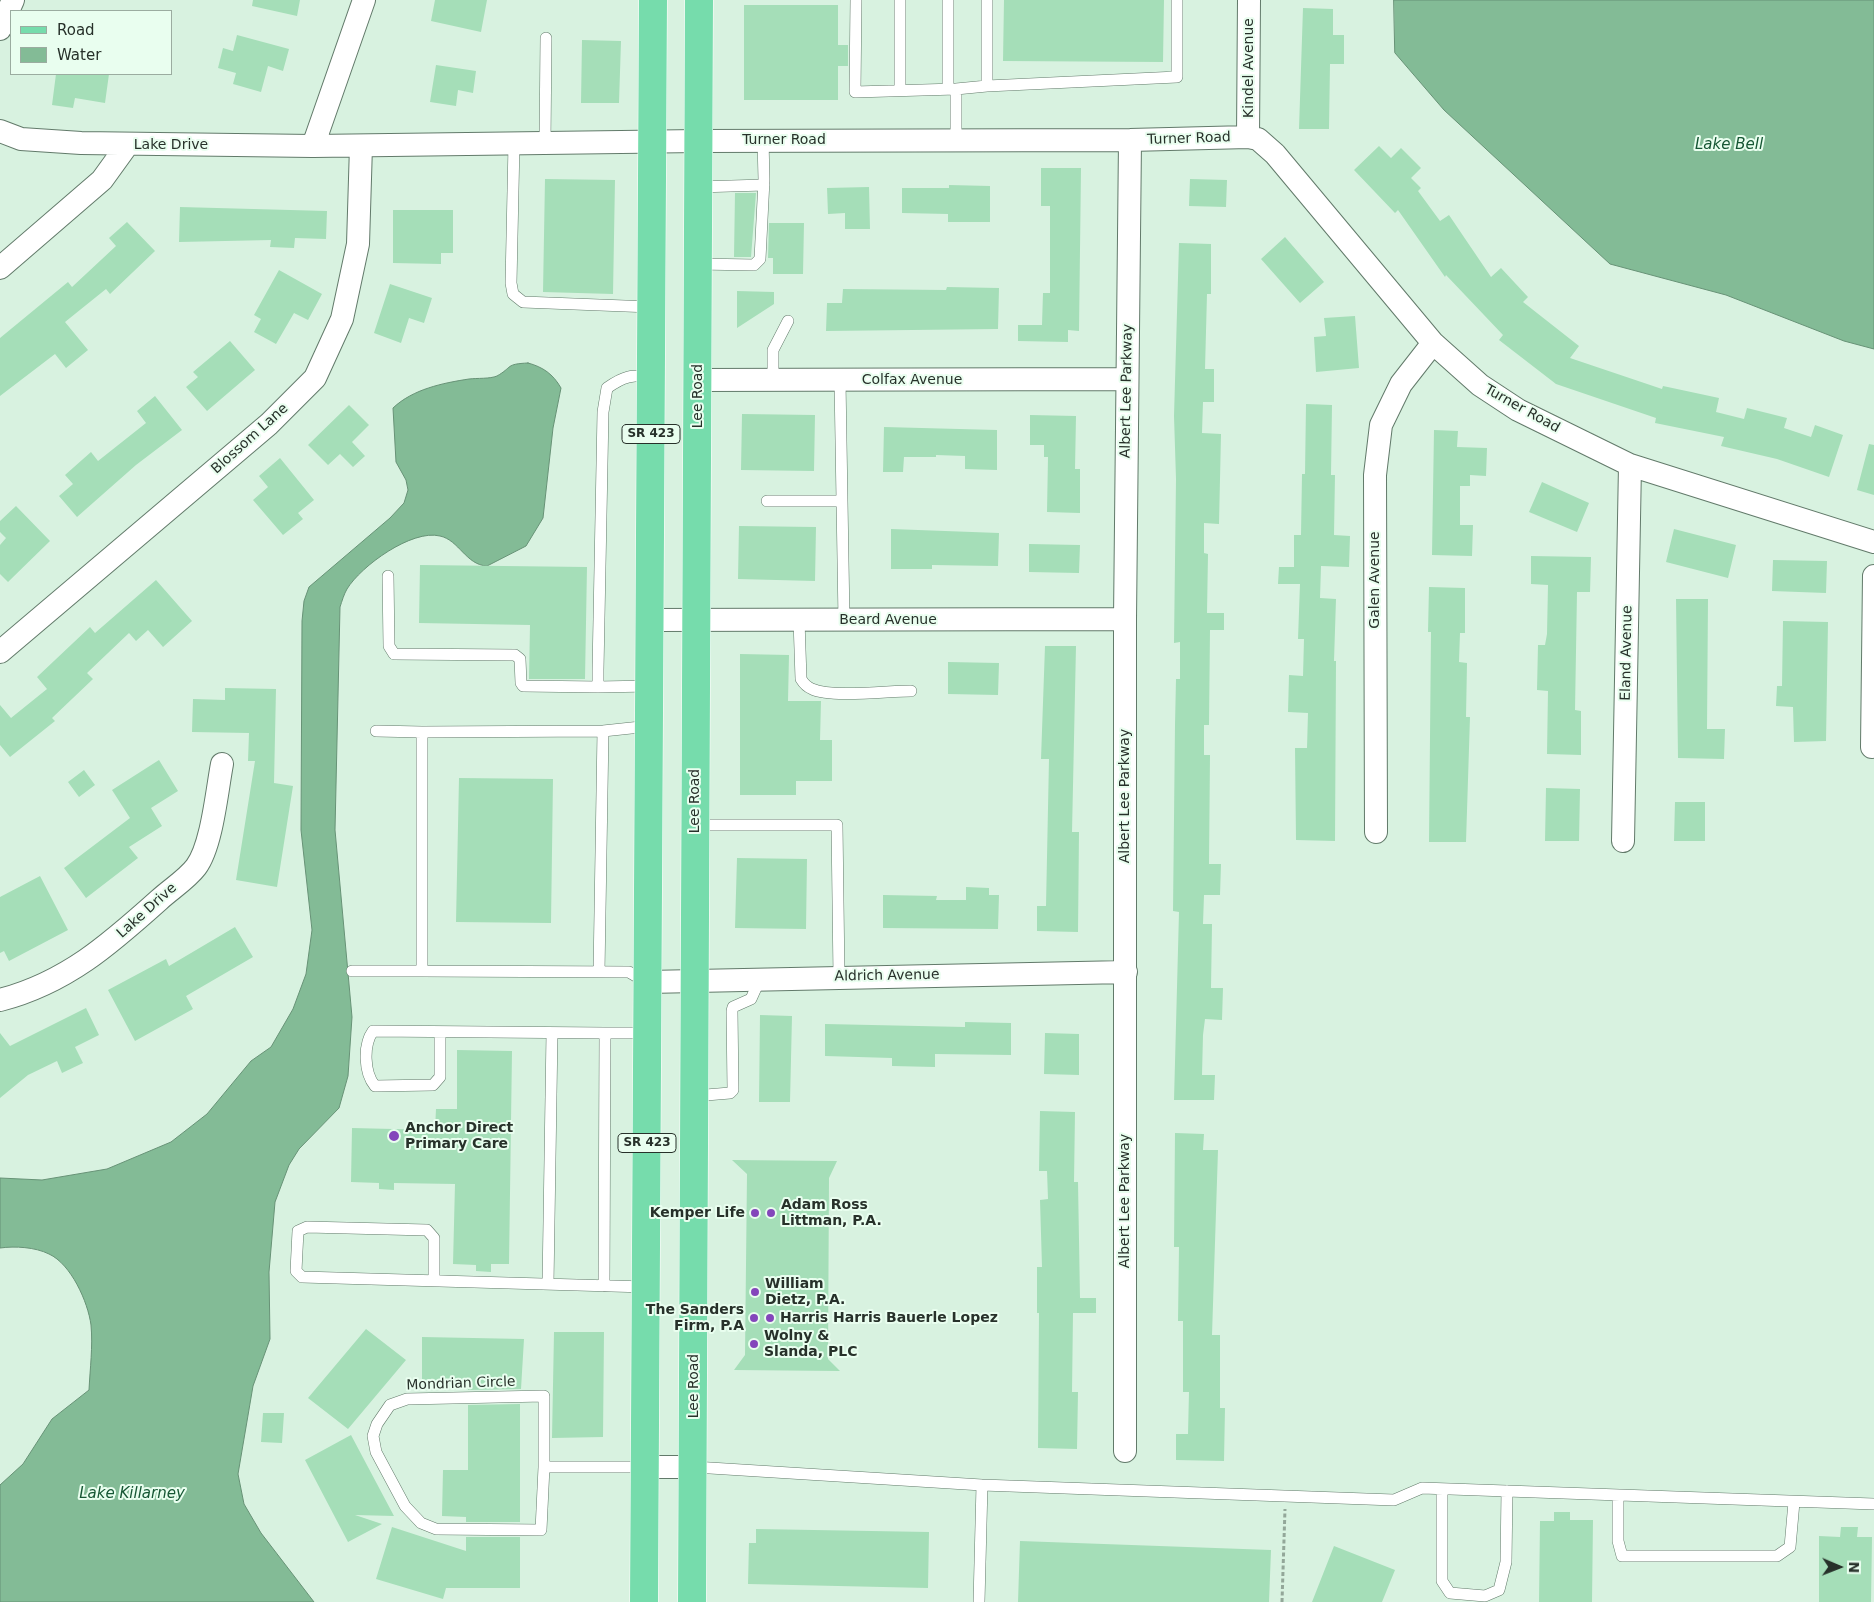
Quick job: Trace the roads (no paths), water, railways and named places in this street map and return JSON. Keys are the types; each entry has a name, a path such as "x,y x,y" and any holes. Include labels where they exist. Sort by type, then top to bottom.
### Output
{"main road":[{"name":"SR 423","path":"644,1602 653,0"},
{"name":"Lee Road","path":"692,1602 694,1467 693,981 699,0"}],"street":[{"path":"0,29 13,0"},
{"path":"313,146 364,0"},
{"name":"Kindel Avenue","path":"1248,137 1249,0"},
{"path":"0,130 21,139 128,144"},
{"name":"Turner Road","path":"361,146 763,140 1130,140 1248,137 1258,139 1275,154 1433,343 1480,385 1518,410 1630,465 1874,542"},
{"name":"Albert Lee Parkway","path":"1125,1451 1125,620 1126,379 1130,140"},
{"name":"Lake Drive","path":"0,268 102,180 128,144 361,146"},
{"name":"Blossom Lane","path":"0,652 269,424 315,378 342,319 358,244 361,146"},
{"name":"Galen Avenue","path":"1376,832 1375,475 1381,425 1401,384 1433,343"},
{"name":"Colfax Avenue","path":"698,380 1126,379"},
{"name":"Eland Avenue","path":"1623,841 1630,465"},
{"path":"1872,747 1874,576"},
{"name":"Beard Avenue","path":"650,620 1125,620"},
{"name":"Lake Drive","path":"0,1000 23,994 64,975 107,947 196,866 206,846 222,764"},
{"name":"Aldrich Avenue","path":"648,982 1126,972"},
{"path":"646,1467 694,1467"}],"lane":[{"path":"856,0 855,92 952,89 1177,77 1177,0"},
{"path":"900,0 900,90"},
{"path":"948,0 956,140"},
{"path":"987,0 987,86"},
{"path":"545,144 546,38"},
{"path":"698,264 754,265 760,259 764,185 763,140"},
{"path":"514,144 511,284 513,294 523,302 652,307"},
{"path":"698,187 764,185"},
{"path":"773,380 773,350 788,321"},
{"path":"598,687 603,412 605,396 607,388 621,378 634,375 652,376"},
{"path":"840,381 844,620"},
{"path":"766,501 842,502"},
{"path":"388,576 389,646 394,654 515,655 520,659 521,683 523,686 650,686"},
{"path":"799,620 801,679 804,685 813,690 827,693 911,691"},
{"path":"376,731 603,731 650,726"},
{"path":"599,972 603,731"},
{"path":"422,732 422,971"},
{"path":"694,825 837,825 839,977"},
{"path":"352,971 629,972 648,982"},
{"path":"694,1096 730,1093 733,1090 732,1011 733,1007 751,999 760,979"},
{"path":"440,1032 440,1077 433,1085 375,1086 368,1078 367,1039 373,1031 648,1033"},
{"path":"548,1284 552,1033"},
{"path":"604,1034 604,1286"},
{"path":"434,1281 434,1238 427,1230 307,1227 298,1231 296,1271 302,1277 434,1281 548,1284 604,1286 646,1287"},
{"name":"Mondrian Circle","path":"544,1396 544,1467 541,1530 436,1529 421,1523 405,1506 376,1452 373,1436 377,1424 390,1406 407,1399 544,1396"},
{"path":"544,1467 646,1467"},
{"path":"694,1467 982,1484 1394,1500 1422,1488 1874,1504"},
{"path":"979,1602 982,1484"},
{"path":"1442,1489 1442,1581 1450,1592 1485,1596 1499,1590 1506,1562 1506,1492"},
{"path":"1618,1495 1618,1541 1622,1556 1777,1556 1790,1547 1794,1502"}],"water":[{"name":"Lake Bell","path":"1394,0 1874,0 1874,349 1844,341 1726,295 1610,264 1444,110 1395,53"},
{"name":"Lake Killarney","path":"528,363 547,372 561,388 553,428 543,518 526,546 487,566 473,561 447,538 429,535 416,538 388,551 375,560 347,589 340,607 335,830 352,1017 348,1076 339,1108 299,1149 289,1165 275,1202 269,1272 270,1339 253,1386 238,1474 244,1504 261,1533 314,1602 0,1602 0,1485 23,1464 52,1419 89,1390 92,1341 91,1325 82,1295 64,1266 49,1254 31,1248 0,1248 0,1178 42,1180 107,1169 171,1142 207,1114 251,1061 271,1047 293,1009 306,974 312,930 301,830 302,621 304,601 309,587 390,518 404,503 408,490 406,480 396,462 393,408 410,396 429,388 469,379 494,377 512,365"}],"place":[{"name":"Anchor Direct Primary Care","path":"394,1136"},
{"name":"Kemper Life","path":"755,1213"},
{"name":"Adam Ross Littman, P.A.","path":"771,1213"},
{"name":"William Dietz, P.A.","path":"755,1292"},
{"name":"The Sanders Firm, P.A","path":"754,1318"},
{"name":"Harris Harris Bauerle Lopez","path":"770,1318"},
{"name":"Wolny & Slanda, PLC","path":"754,1344"}]}
